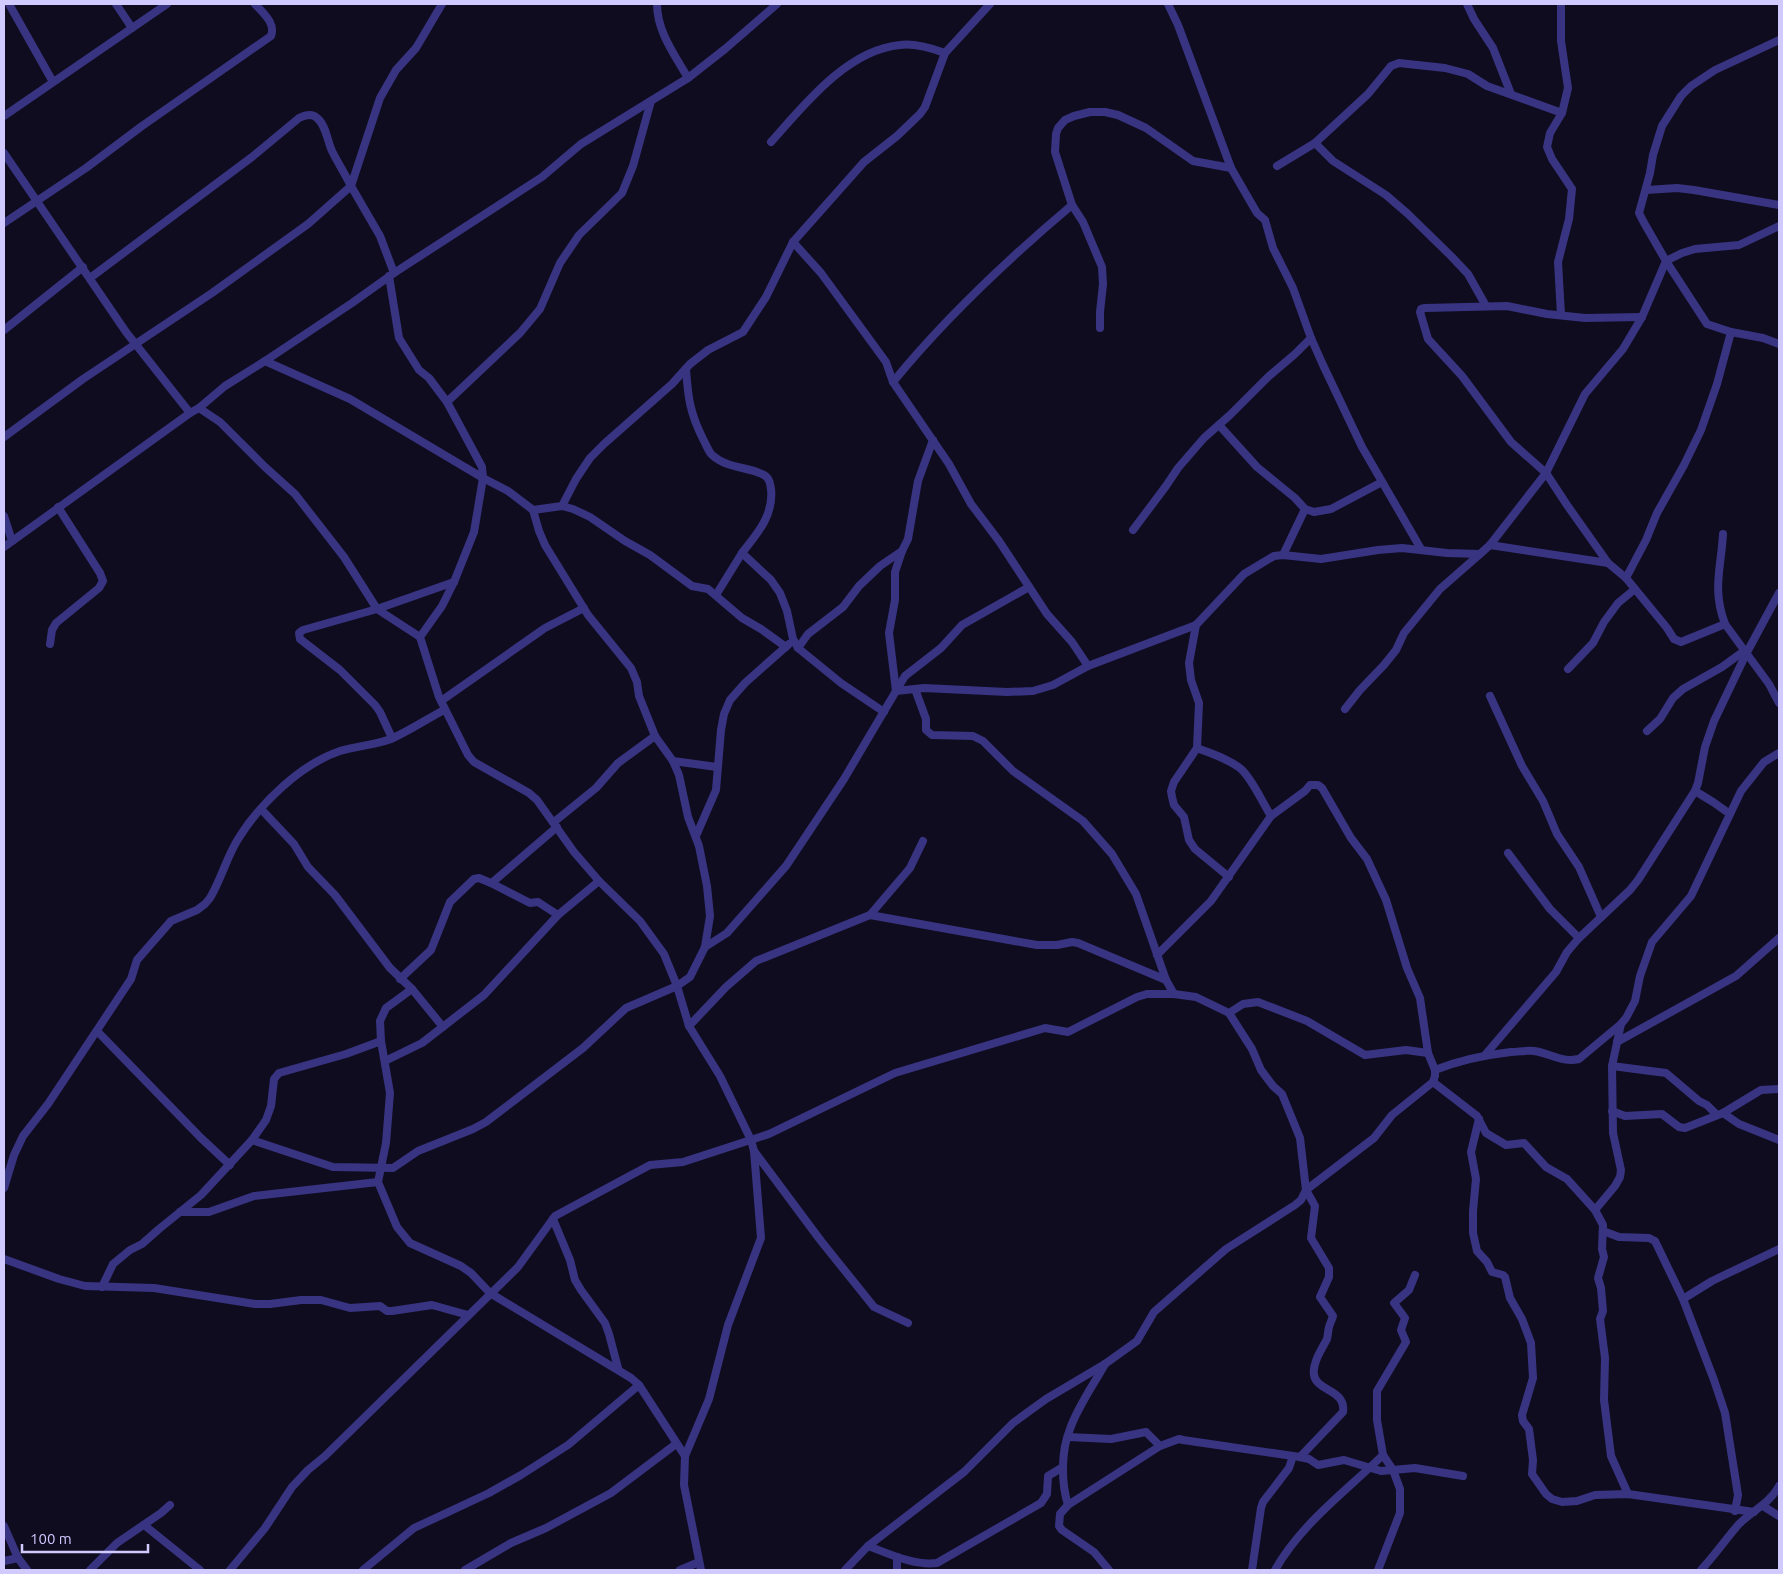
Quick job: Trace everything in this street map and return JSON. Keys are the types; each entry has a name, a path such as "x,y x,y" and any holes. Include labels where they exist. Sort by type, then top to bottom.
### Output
{"street":[{"path":"9,4 53,82"},
{"path":"116,4 132,28"},
{"path":"4,116 167,4"},
{"path":"4,223 271,36 273,31 271,23 255,4"},
{"path":"4,437 136,344 212,294 300,230 351,186 380,98 396,70 416,48 442,4"},
{"path":"657,4 657,15 662,33 688,78"},
{"path":"4,547 199,408 225,386 542,176 582,144 688,78 725,49 776,4"},
{"path":"562,506 576,479 590,458 708,350 743,332 766,297 793,242 864,162 897,136 920,114 925,107 945,53 990,4"},
{"path":"1168,4 1178,25 1232,168 1258,213 1265,220 1272,248 1293,288 1311,338 1362,446 1421,549"},
{"path":"1467,4 1493,48 1511,94"},
{"path":"1561,4 1561,41 1568,88 1562,113 1550,134 1546,148 1572,189 1569,219 1558,262 1561,315"},
{"path":"1779,40 1715,70 1691,86 1681,96 1662,126 1655,146 1640,212 1642,221 1707,324 1730,332 1763,338 1779,344"},
{"path":"771,142 810,98 844,68 877,50 900,45 926,47 945,53"},
{"path":"1277,166 1314,142 1368,94 1391,66 1399,63 1418,64 1468,74 1487,86 1562,113"},
{"path":"447,402 520,333 536,315 560,263 579,235 622,193 633,166 651,101"},
{"path":"1100,328 1103,284 1102,267 1083,222 1072,205 1055,152 1058,128 1065,120 1090,112 1105,112 1146,128 1193,161 1232,168"},
{"path":"90,278 305,115 317,117 323,126 331,149 363,210 380,236 392,275 400,338 419,370 429,378 447,402 482,467 483,478 474,532 442,606 420,637"},
{"path":"1314,142 1333,161 1386,195 1414,220 1468,274 1486,306"},
{"path":"4,153 126,332 190,413"},
{"path":"1646,190 1676,188 1779,204"},
{"path":"893,382 928,340 970,298 1028,243 1072,205"},
{"path":"1345,709 1360,690 1384,666 1396,650 1404,633 1440,589 1490,545 1546,472 1585,394 1623,349 1642,317 1666,261 1696,248 1739,245 1779,226"},
{"path":"793,242 821,273 886,362 893,382 950,464 971,504 999,541 1047,614 1072,642 1088,666"},
{"path":"4,330 83,268"},
{"path":"1642,317 1585,318 1507,306 1422,309 1420,312 1428,339 1462,376 1511,442 1546,472 1608,562 1626,578 1677,642 1725,624"},
{"path":"1626,578 1646,540 1656,513 1684,465 1701,430 1717,384 1730,332"},
{"path":"1133,530 1178,468 1204,438 1311,338"},
{"path":"252,1140 333,1167 393,1168 418,1151 486,1122 583,1048 626,1008 677,986 690,977 705,947 709,928 709,902 702,862 696,836 688,817 679,775 673,761 655,736 639,696 637,682 631,668 584,608 545,545 538,531 533,510 508,491 350,399 265,361"},
{"path":"686,369 688,402 710,454 735,467 761,473 770,482 772,499 762,527 716,595"},
{"path":"199,408 220,422 295,494 344,557 376,609 420,637 444,710 470,759 532,795 574,852 599,881 644,927 664,954 677,986 689,1026 720,1076 751,1140 754,1150 762,1238 728,1325 709,1399 685,1456 684,1485 700,1566 680,1570"},
{"path":"1219,425 1257,467 1305,508 1314,512 1331,509 1382,482"},
{"path":"896,691 889,633 895,600 895,572 908,539 918,481 933,440"},
{"path":"533,510 562,506 590,517 650,555 692,586 708,589 742,618 786,647"},
{"path":"50,644 52,630 56,622 99,588 103,581 100,573 58,507"},
{"path":"1282,555 1305,508"},
{"path":"4,516 12,541"},
{"path":"1723,534 1717,593 1719,609 1725,624 1769,684 1779,703"},
{"path":"1490,545 1608,562"},
{"path":"896,691 924,688 1008,692 1033,691 1053,685 1088,666 1196,625 1244,574 1274,556 1282,555 1321,559 1378,550 1421,549 1447,553 1480,554"},
{"path":"798,648 808,634 843,607 859,586 880,566 902,551"},
{"path":"742,554 770,580 780,593 787,611 793,638 798,648 841,683 884,712"},
{"path":"392,738 375,705 340,670 300,640 299,633 303,630 376,609 454,582"},
{"path":"705,947 727,933 786,866 844,779 905,676 941,648 962,625 1029,587"},
{"path":"1568,669 1593,643 1604,622 1618,603 1635,589"},
{"path":"1485,1055 1556,972 1567,952 1579,938 1638,880 1695,792 1705,747 1714,720 1745,652 1779,593"},
{"path":"441,702 545,628 584,608"},
{"path":"1196,625 1189,663 1191,680 1200,702 1197,748 1174,782 1171,791 1174,805 1184,817 1189,840 1195,848 1229,877"},
{"path":"696,836 716,790 724,714 730,700 745,683 786,647 793,638"},
{"path":"1647,732 1660,719 1673,698 1683,689 1745,652"},
{"path":"915,689 926,719 926,730 928,733 932,735 973,736 983,741 1014,771 1083,821 1112,854 1136,894 1166,980 1174,994"},
{"path":"1490,696 1522,766 1543,801 1557,834 1579,868 1601,917"},
{"path":"4,1188 14,1155 23,1136 48,1104 131,979 137,960 171,921 196,910 210,898 240,836 280,788 328,756 339,751 392,738 444,710"},
{"path":"491,883 596,788 618,763 655,736"},
{"path":"1197,748 1232,763 1241,770 1251,781 1260,799 1272,816"},
{"path":"1435,1070 1454,1062 1485,1055 1534,1051 1564,1060 1579,1060 1621,1024 1635,1001 1640,976 1652,942 1691,896 1741,791 1764,762 1779,753"},
{"path":"673,761 718,767"},
{"path":"845,1570 868,1546 964,1472 1013,1423 1038,1404 1105,1364 1137,1341 1154,1312 1226,1249 1295,1206 1301,1200 1306,1190 1374,1138 1392,1115 1432,1082 1435,1076 1435,1070 1428,1053 1420,998 1407,968 1386,900 1367,859 1351,838 1322,788 1318,785 1310,785 1306,791 1272,816 1211,901 1157,954"},
{"path":"1695,792 1714,802 1730,814"},
{"path":"261,809 294,844 308,867 335,894 390,968 412,989 443,1027"},
{"path":"689,1026 726,987 756,961 870,915 910,868 923,841"},
{"path":"1508,853 1550,909 1579,938"},
{"path":"400,979 431,950 450,902 474,879 479,878 491,883 530,903 538,902 558,915"},
{"path":"385,1061 416,1047 484,994 558,915 599,881"},
{"path":"870,915 1037,945 1078,943 1166,980"},
{"path":"1617,1042 1736,976 1779,938"},
{"path":"412,989 386,1008 380,1021 381,1041 390,1093 386,1138 378,1182 397,1227 410,1243 461,1266 471,1273 490,1293 618,1368 639,1385 685,1456"},
{"path":"230,1570 265,1528 292,1487 518,1267 556,1216 644,1167 682,1162 751,1140 788,1126 895,1073 1045,1028 1068,1032 1137,997 1147,994 1174,994 1201,999 1229,1013 1252,1049 1262,1070 1273,1086 1282,1094 1300,1138 1306,1190 1315,1206 1311,1238 1327,1264 1330,1273 1320,1297 1333,1316 1328,1335 1316,1362 1314,1374 1315,1380 1336,1394 1343,1403 1343,1412 1297,1456 1263,1502 1260,1508 1252,1570"},
{"path":"1229,1013 1244,1004 1258,1002 1306,1021 1365,1055 1406,1050 1428,1053"},
{"path":"1596,1210 1620,1177 1612,1133 1612,1066 1621,1024"},
{"path":"97,1031 195,1132 230,1165"},
{"path":"102,1287 113,1264 130,1250 142,1244 201,1195 252,1140 266,1120 272,1100 274,1079 279,1072 346,1054 381,1041"},
{"path":"1612,1066 1666,1073 1699,1101 1720,1114 1779,1140"},
{"path":"1432,1082 1479,1119 1486,1133 1506,1145 1524,1143 1546,1166 1567,1179 1596,1210 1603,1231 1602,1249 1604,1257 1598,1278 1601,1288 1602,1311 1600,1319 1605,1358 1604,1400 1611,1456 1628,1494"},
{"path":"1612,1111 1625,1116 1662,1114 1682,1128 1720,1114 1761,1090 1779,1089"},
{"path":"1479,1119 1471,1152 1476,1179 1473,1211 1474,1244 1492,1272 1503,1275 1506,1278 1510,1298 1529,1334 1533,1378 1522,1415 1523,1421 1529,1429 1534,1460 1532,1474 1546,1494 1552,1499 1562,1502 1578,1502 1594,1495 1628,1494 1754,1512"},
{"path":"754,1150 820,1241 874,1307 908,1323"},
{"path":"180,1212 209,1212 254,1196 378,1182"},
{"path":"553,1219 570,1260 575,1280 605,1323 618,1368"},
{"path":"1603,1231 1619,1237 1649,1238 1655,1241 1683,1299 1725,1413 1738,1495 1735,1510"},
{"path":"1683,1299 1712,1281 1779,1249"},
{"path":"4,1259 85,1286 154,1288 255,1304 321,1300 350,1308 380,1306 392,1312 425,1305 468,1315"},
{"path":"1378,1570 1400,1513 1400,1490 1393,1470 1383,1455 1377,1420 1378,1391 1406,1342 1401,1330 1405,1318 1394,1303 1409,1290 1415,1275"},
{"path":"1068,1504 1064,1489 1063,1467 1068,1437 1071,1426 1105,1364"},
{"path":"363,1570 414,1528 489,1493 568,1445 639,1385"},
{"path":"1068,1437 1111,1439 1146,1432 1160,1446"},
{"path":"1109,1570 1094,1552 1058,1526 1060,1514 1068,1504 1160,1446 1183,1440 1297,1456 1309,1459 1318,1465 1344,1460 1386,1472 1415,1468 1463,1476"},
{"path":"465,1570 511,1543 546,1528 605,1496 676,1444"},
{"path":"1275,1570 1284,1552 1324,1509 1383,1455"},
{"path":"868,1546 926,1567 1041,1503 1047,1494 1048,1476 1063,1467"},
{"path":"1701,1570 1740,1524 1763,1506 1776,1493 1779,1486"},
{"path":"90,1570 116,1543 170,1505"},
{"path":"1763,1506 1779,1516"},
{"path":"144,1525 200,1570"},
{"path":"4,1526 18,1558 27,1570"},
{"path":"897,1556 897,1570"},
{"path":"4,1561 18,1558"}]}
